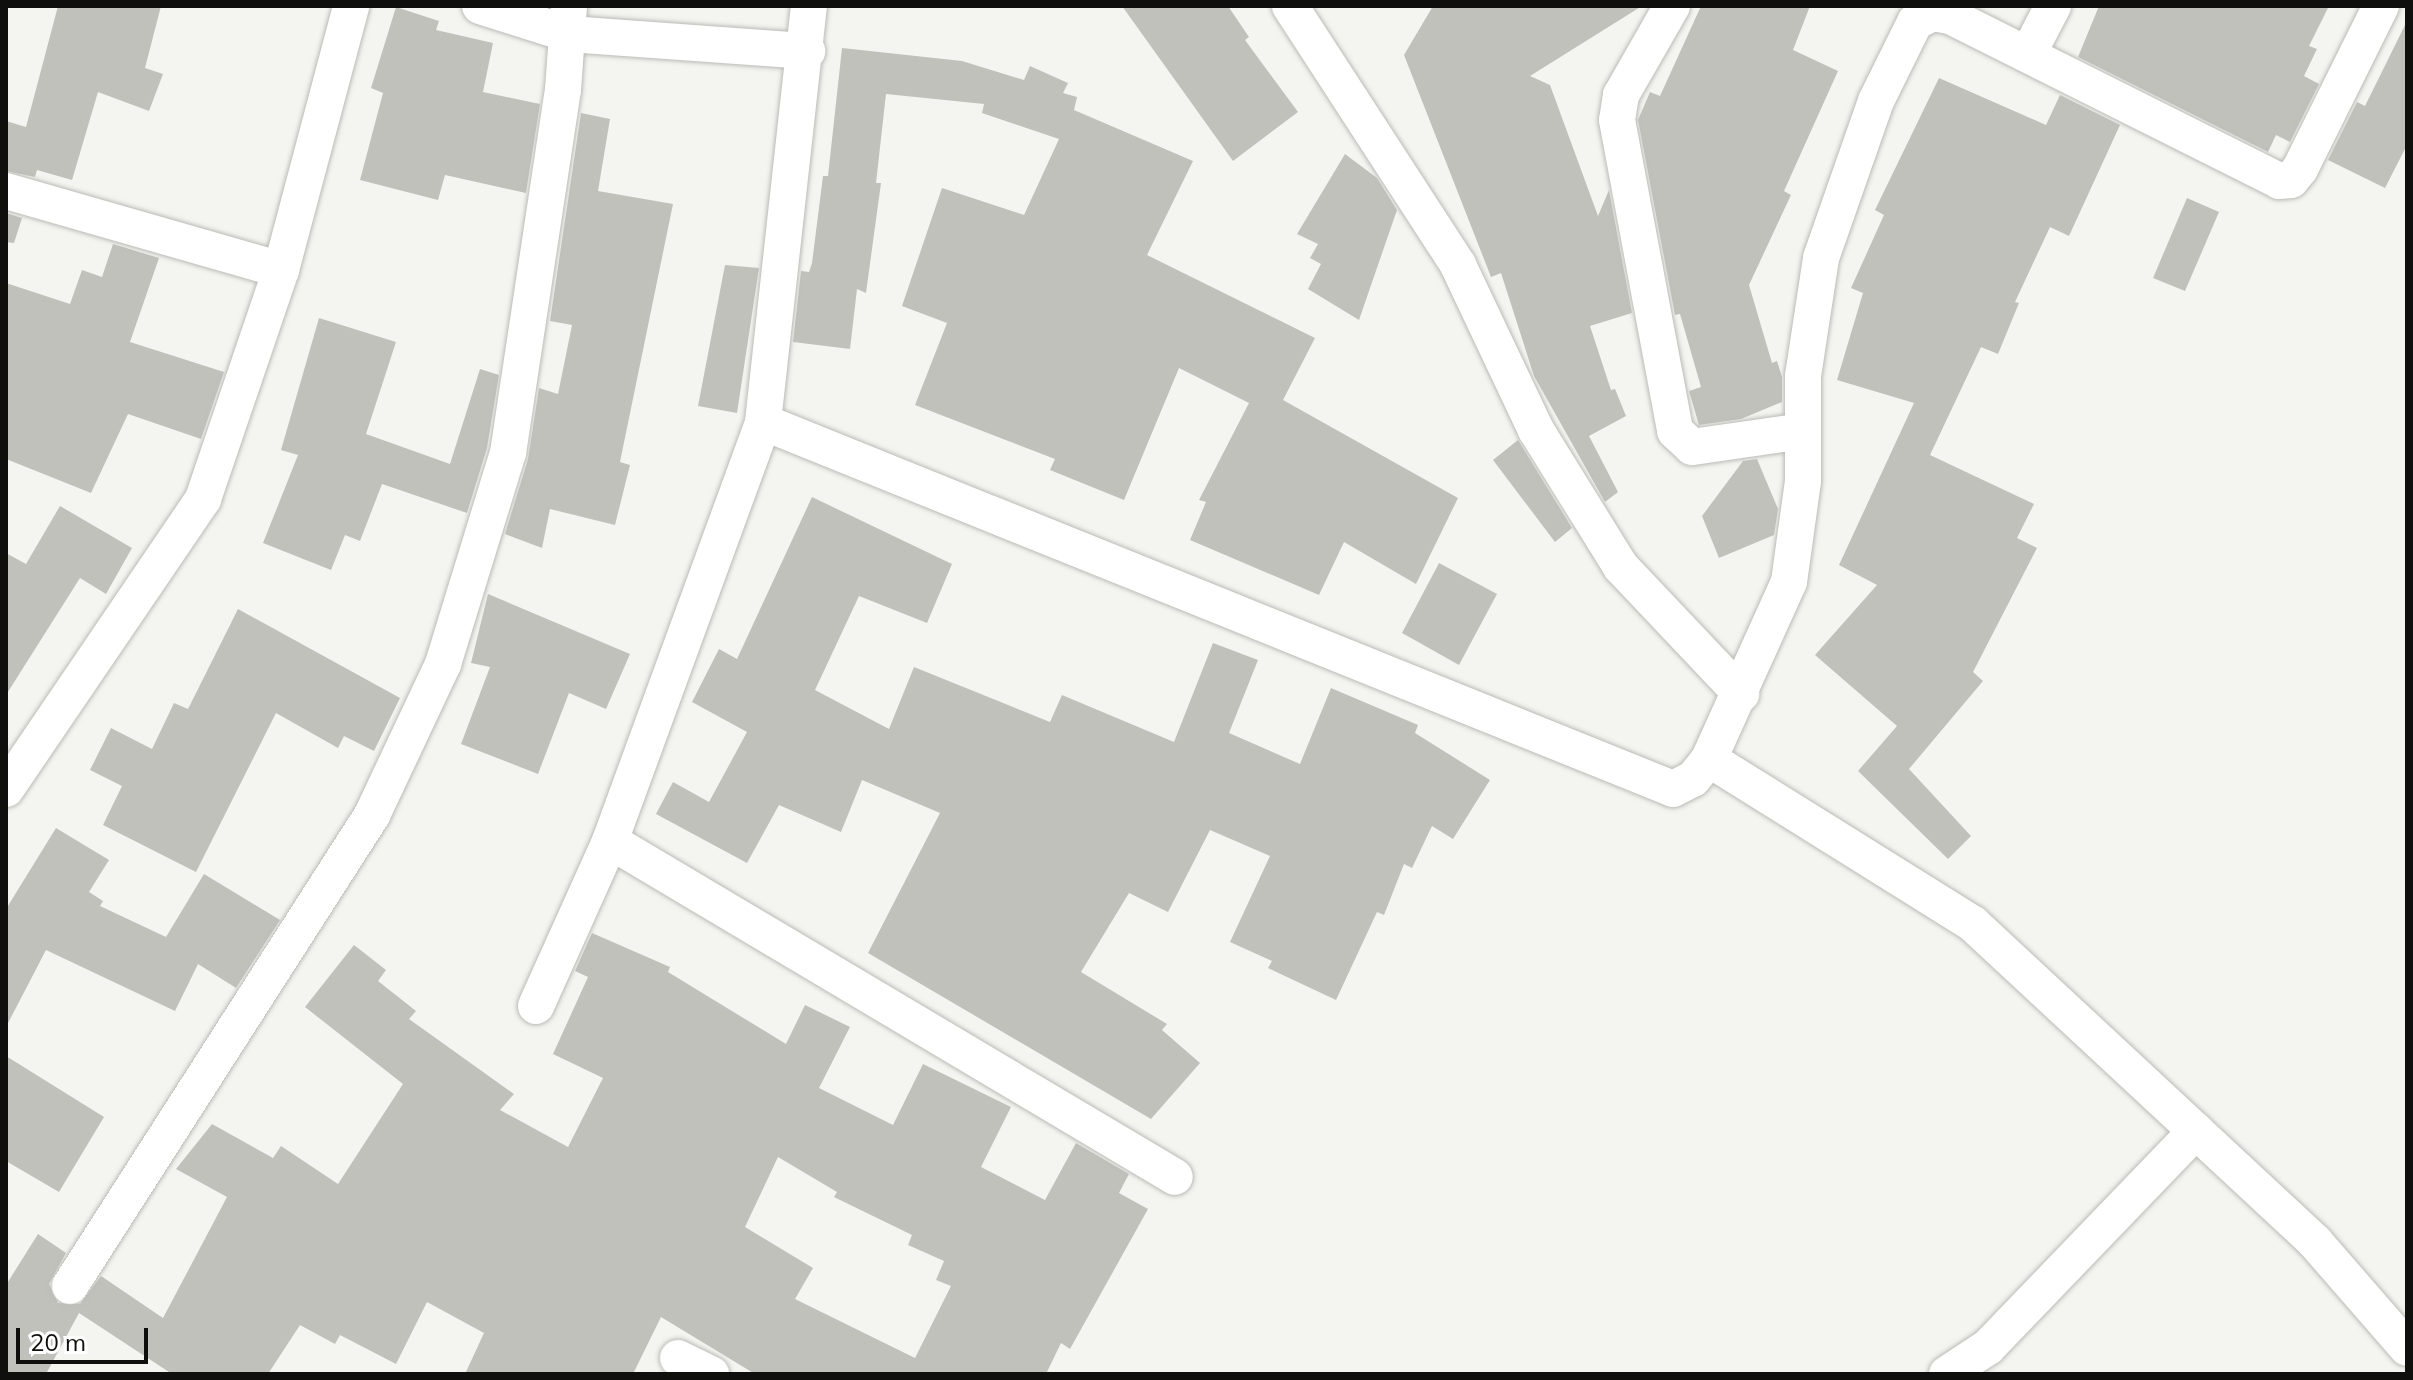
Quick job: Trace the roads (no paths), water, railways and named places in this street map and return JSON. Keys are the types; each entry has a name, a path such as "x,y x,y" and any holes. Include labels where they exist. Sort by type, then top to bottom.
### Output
{"street":[{"path":"6,789 203,499 281,270 351,6"},
{"path":"480,6 807,51"},
{"path":"536,1006 610,841 763,422 807,51 809,6"},
{"path":"1290,6 1458,265 1536,430 1621,567 1741,694"},
{"path":"1672,6 1621,95 1617,120 1675,431 1692,447 1803,431"},
{"path":"2028,54 2053,6"},
{"path":"763,422 1673,789 1693,779 1709,759 1789,582 1803,481 1803,376 1821,258 1876,101 1915,22 1933,13 1950,16 2279,181 2291,180 2381,6"},
{"path":"70,1286 372,815 443,664 508,453 569,20"},
{"path":"6,191 281,270"},
{"path":"1709,759 1973,924 2315,1242 2407,1348"},
{"path":"610,841 1175,1177"},
{"path":"1947,1374 1988,1347 2196,1131"},
{"path":"678,1358 711,1374"}]}
